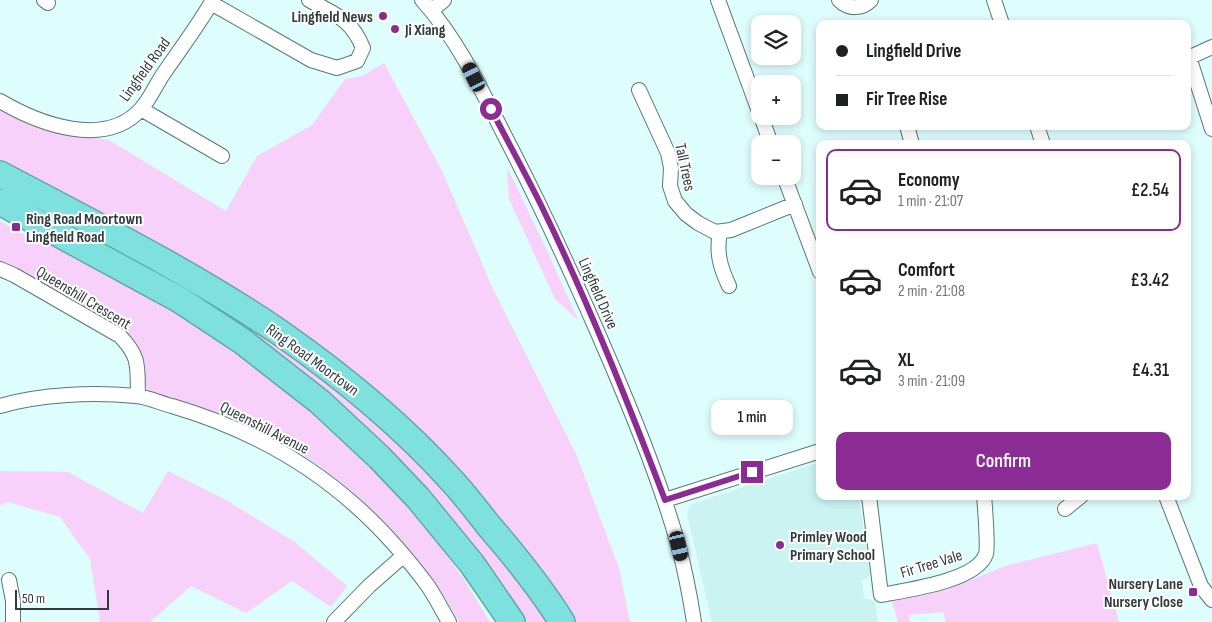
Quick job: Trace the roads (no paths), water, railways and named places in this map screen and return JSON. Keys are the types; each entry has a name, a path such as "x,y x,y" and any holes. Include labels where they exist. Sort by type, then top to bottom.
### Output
{"highway":[{"name":"Ring Road Moortown","path":"0,174 130,243 198,282 279,332 355,390 394,423 452,482 507,546 561,620"},
{"name":"Ring Road Moortown","path":"0,202 180,300 242,341 320,402 379,457 418,498 472,564 512,622"}],"street":[{"path":"212,2 311,60 336,68 356,61 363,48 356,32 344,19 309,0"},
{"path":"427,5 444,0"},
{"path":"718,0 751,90"},
{"path":"839,0 850,7 857,8 864,6 871,0"},
{"path":"994,0 1001,20"},
{"name":"Lingfield Road","path":"0,101 53,126 86,131 119,126 141,109 212,2"},
{"name":"Lingfield Drive","path":"427,5 466,61 540,204 588,309 632,413 665,500 679,546 694,622"},
{"path":"1191,57 1212,47"},
{"path":"1191,67 1212,129"},
{"name":"Tall Trees","path":"639,90 668,153 671,168 670,186 675,200 686,214 698,224 715,232 720,232"},
{"path":"141,109 222,156"},
{"path":"788,185 816,259"},
{"path":"729,286 718,258 717,245 720,232 731,230 795,204"},
{"name":"Queenshill Crescent","path":"0,270 14,275 120,336 130,346 137,358 138,396"},
{"name":"Queenshill Avenue","path":"0,406 38,398 90,394 138,396 204,416 238,429 269,445 318,475 358,507 428,586 449,622"},
{"path":"665,500 816,452"},
{"name":"Fir Tree Vale","path":"869,500 881,594 925,586 965,574 977,566 986,554 984,500"},
{"path":"1065,508 1076,500"},
{"path":"1168,500 1201,586 1212,600"},
{"path":"334,622 369,586 403,556"},
{"path":"9,580 13,601 13,622"},
{"path":"495,597 499,622"}],"place":[{"name":"Lingfield News","path":"383,16"},
{"name":"Ji Xiang","path":"395,29"},
{"name":"Ring Road Moortown Lingfield Road","path":"16,227"},
{"name":"Primley Wood Primary School","path":"780,545"},
{"name":"Nursery Lane Nursery Close","path":"1193,592"}]}
